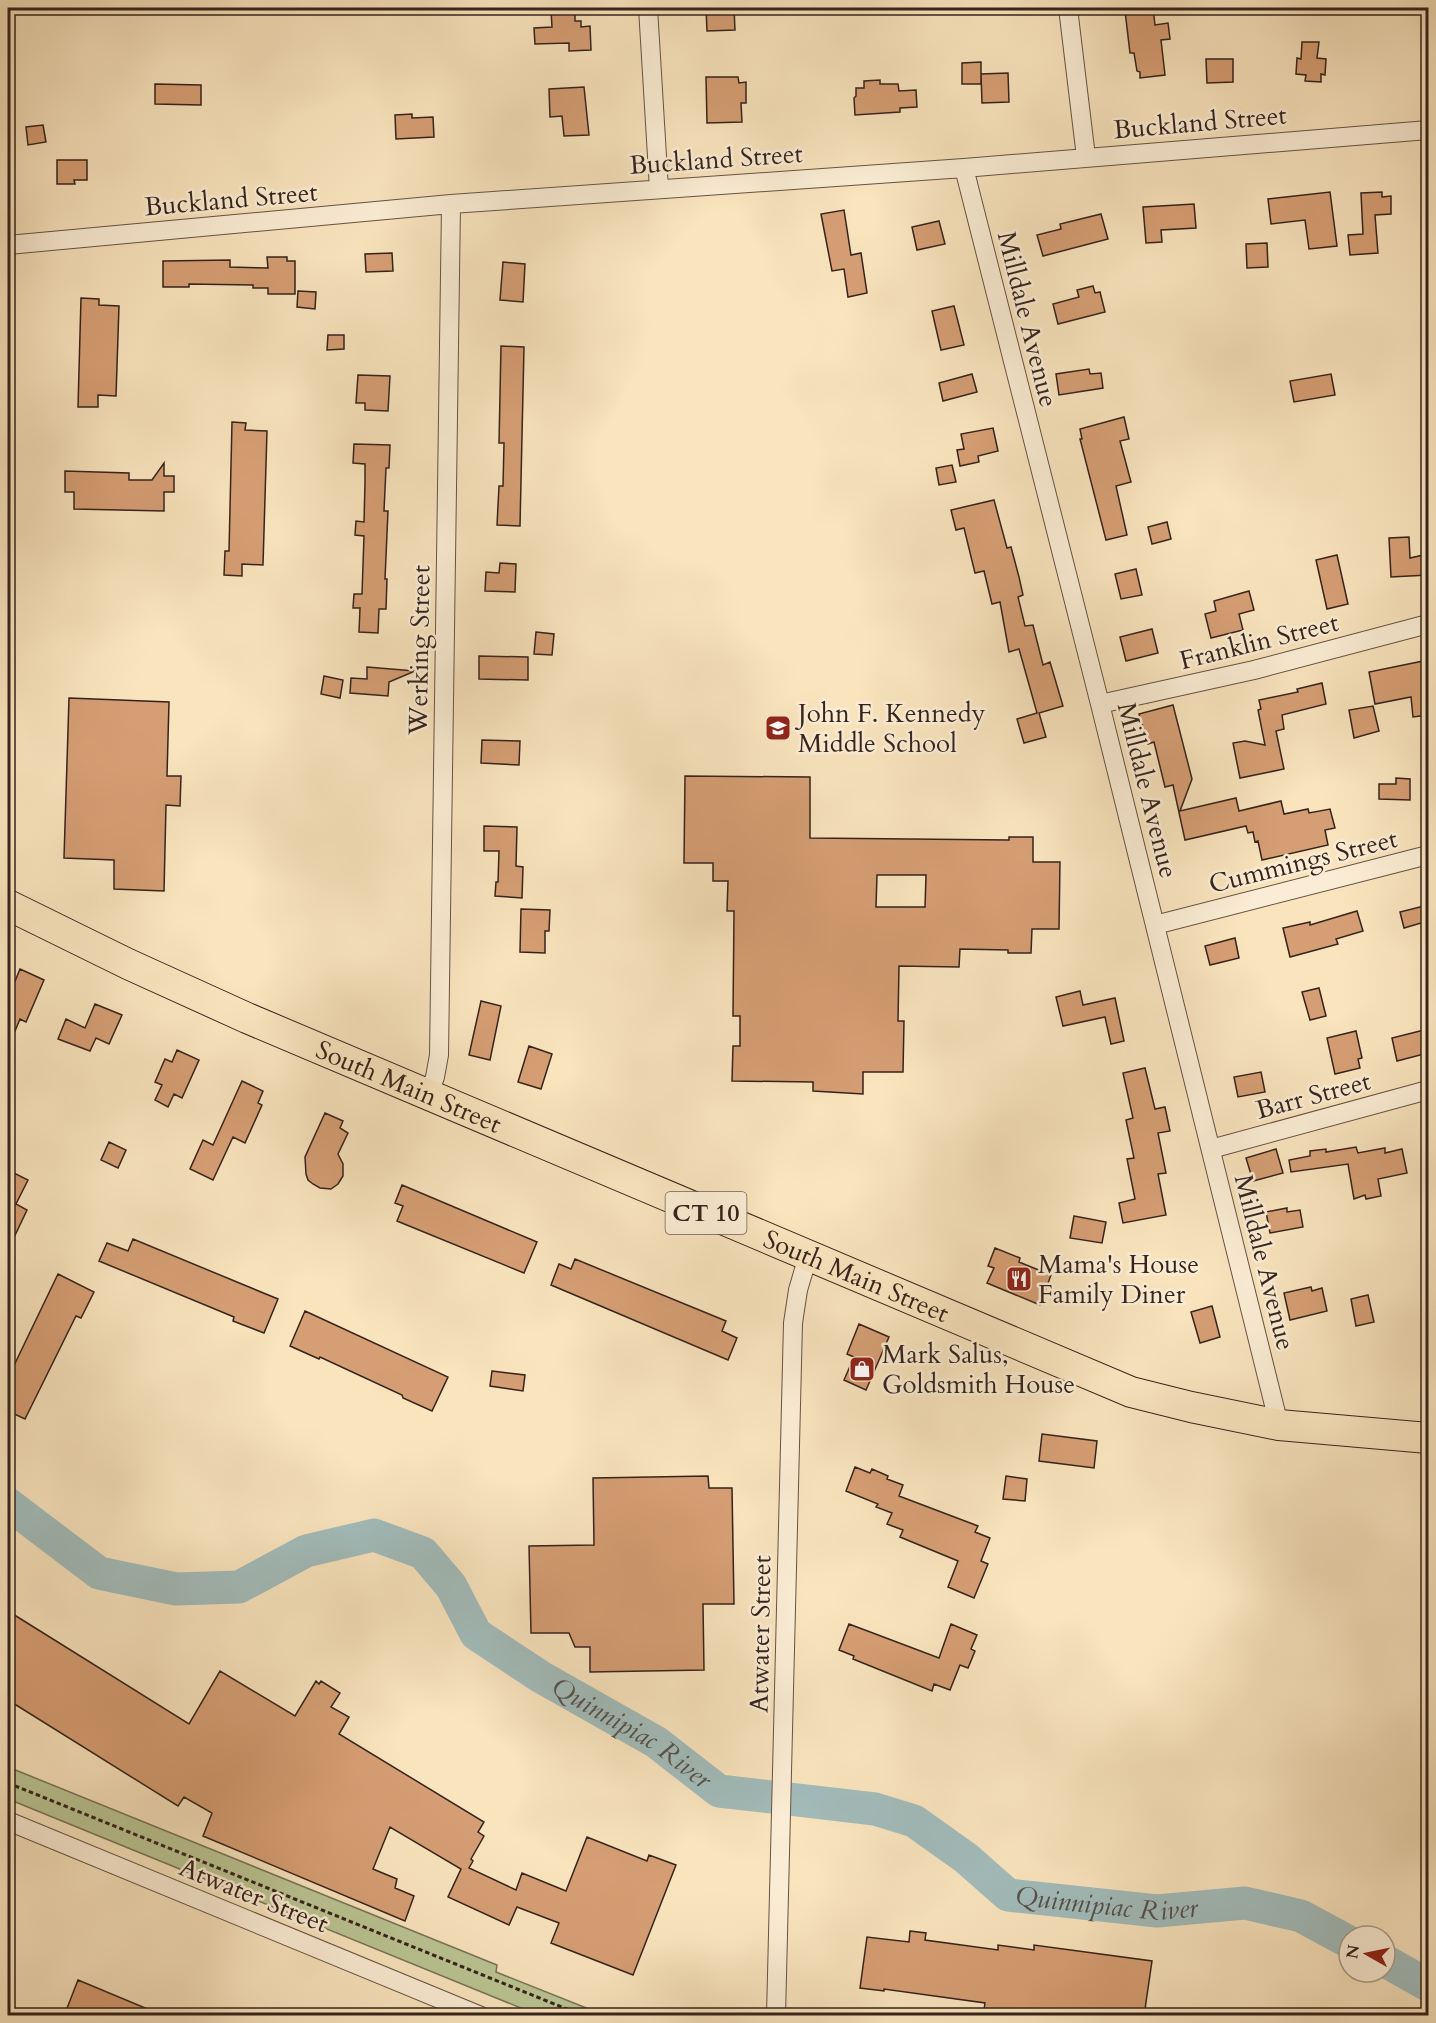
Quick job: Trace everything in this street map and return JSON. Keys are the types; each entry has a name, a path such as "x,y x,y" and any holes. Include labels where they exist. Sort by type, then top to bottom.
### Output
{"highway":[{"name":"South Main Street","path":"8,905 128,964 247,1018 1131,1392 1279,1425 1428,1438"}],"street":[{"path":"648,8 659,189"},
{"path":"1068,8 1086,157"},
{"name":"Buckland Street","path":"8,244 451,204 964,168 1428,130"},
{"name":"Milldale Avenue","path":"964,168 1279,1425"},
{"name":"Werking Street","path":"428,1096 435,1077 439,1055 451,204"},
{"name":"Franklin Street","path":"1100,704 1254,670 1428,624"},
{"name":"Cummings Street","path":"1155,925 1428,855"},
{"name":"Barr Street","path":"1211,1149 1428,1090"},
{"name":"Atwater Street","path":"776,2016 793,1323 798,1290 808,1256"},
{"name":"Atwater Street","path":"8,1821 481,2016"}],"path":[{"path":"8,1783 584,2016"}],"green space":[{"path":"8,1767 497,1965 496,1972 604,2015 538,2015 8,1799"}],"building":[{"path":"706,8 734,8 735,30 707,31"},
{"path":"1153,8 1155,25 1168,23 1170,39 1161,40 1165,75 1140,78 1134,53 1130,53 1125,11"},
{"path":"575,9 575,21 581,21 581,27 590,26 591,50 569,51 569,43 535,44 534,28 552,27 551,10"},
{"path":"1302,42 1319,42 1317,58 1326,59 1325,75 1321,74 1321,82 1305,81 1306,75 1296,74 1297,58 1301,59"},
{"path":"1206,59 1233,59 1233,82 1207,83"},
{"path":"981,62 981,84 962,84 962,63"},
{"path":"1008,73 1009,102 982,103 981,74"},
{"path":"706,77 738,77 739,83 746,82 746,103 741,103 742,122 707,123"},
{"path":"880,80 880,84 898,84 899,91 916,90 917,107 900,108 900,112 855,115 856,88 864,88 864,81"},
{"path":"155,84 201,85 201,105 155,104"},
{"path":"584,87 589,135 564,136 562,116 550,117 549,89"},
{"path":"412,114 412,118 433,117 434,137 396,139 395,115"},
{"path":"43,125 46,142 28,145 26,127"},
{"path":"57,160 87,160 87,180 74,180 75,184 57,184"},
{"path":"1330,192 1337,246 1309,249 1305,220 1271,224 1268,199"},
{"path":"1382,192 1382,197 1391,196 1391,214 1375,215 1378,253 1350,255 1348,235 1363,234 1361,193"},
{"path":"1194,204 1196,228 1161,230 1162,242 1146,243 1143,207"},
{"path":"844,210 851,255 861,253 867,293 848,297 844,269 832,271 821,214"},
{"path":"1101,214 1108,239 1043,256 1037,235 1061,229 1060,224"},
{"path":"939,221 945,244 917,250 912,227"},
{"path":"1267,243 1268,267 1247,268 1246,244"},
{"path":"392,253 393,271 366,272 365,254"},
{"path":"267,257 287,257 287,261 295,261 295,294 268,294 268,288 253,288 253,285 189,284 189,287 163,287 163,261 230,260 230,267 268,268"},
{"path":"503,262 525,264 523,302 500,300"},
{"path":"1093,286 1095,293 1100,292 1105,312 1058,324 1053,304 1079,297 1077,290"},
{"path":"298,291 316,292 315,309 297,307"},
{"path":"81,298 99,299 99,305 119,306 116,396 98,395 98,407 78,407"},
{"path":"954,306 964,345 941,350 932,311"},
{"path":"328,335 344,335 344,349 327,350"},
{"path":"501,346 524,347 520,526 497,525 499,486 503,486 504,443 499,443"},
{"path":"1089,369 1090,374 1101,373 1103,388 1059,395 1056,374"},
{"path":"972,374 977,392 943,401 939,383"},
{"path":"1331,374 1335,395 1294,402 1290,381"},
{"path":"358,375 390,376 388,411 365,410 365,403 356,403"},
{"path":"1124,417 1129,439 1120,441 1131,482 1116,486 1127,535 1106,540 1080,439 1082,439 1080,429"},
{"path":"232,422 246,423 245,430 267,431 263,565 242,564 242,576 224,575 225,551 229,551"},
{"path":"993,428 998,451 978,456 979,462 960,466 957,450 964,449 961,434"},
{"path":"354,444 390,445 389,468 386,468 384,511 388,511 386,609 379,609 378,633 359,632 360,608 353,608 354,594 362,594 364,536 355,535 356,521 364,522 365,483 365,464 353,463"},
{"path":"164,463 164,476 174,476 174,492 164,492 164,511 74,509 74,492 65,492 65,471 129,473 129,480 152,480"},
{"path":"952,465 956,482 939,485 936,468"},
{"path":"994,500 1007,548 1011,547 1019,577 1023,595 1018,597 1025,626 1033,625 1043,665 1050,662 1063,706 1039,713 1046,737 1024,743 1017,719 1037,713 1019,649 1009,652 1000,602 992,604 984,571 975,573 964,528 956,530 951,510"},
{"path":"1167,522 1171,539 1152,544 1148,527"},
{"path":"1409,537 1410,558 1428,554 1428,575 1391,577 1389,538"},
{"path":"1337,555 1348,604 1327,609 1316,560"},
{"path":"500,563 516,564 515,592 485,591 486,572 499,573"},
{"path":"1136,569 1142,595 1121,599 1115,574"},
{"path":"1249,591 1254,610 1239,614 1243,630 1211,638 1205,614 1216,611 1214,601"},
{"path":"1152,629 1158,653 1126,661 1120,637"},
{"path":"536,632 554,634 552,655 534,654"},
{"path":"479,656 528,657 528,680 479,679"},
{"path":"1428,660 1428,715 1413,717 1411,697 1375,704 1369,672"},
{"path":"367,667 415,671 389,682 388,696 350,693 351,678 367,679"},
{"path":"324,676 343,680 340,698 321,694"},
{"path":"1322,683 1326,704 1282,715 1284,729 1276,731 1284,769 1240,778 1233,743 1245,741 1265,745 1258,710 1261,709 1259,700 1298,692 1297,689"},
{"path":"69,698 169,702 167,776 181,776 180,806 166,805 164,891 114,889 114,860 64,858"},
{"path":"1173,705 1192,779 1180,811 1236,798 1239,811 1281,801 1284,814 1308,809 1309,813 1330,809 1335,828 1325,830 1328,845 1262,860 1258,841 1255,842 1253,832 1248,833 1246,826 1185,840 1173,785 1165,787 1154,742 1148,744 1139,714"},
{"path":"1373,706 1379,731 1354,738 1349,710"},
{"path":"482,740 520,741 519,765 481,763"},
{"path":"685,776 810,777 810,838 1009,840 1009,837 1033,837 1033,862 1060,862 1059,929 1032,929 1031,953 960,949 959,967 899,966 898,1021 904,1021 903,1072 863,1072 863,1094 813,1091 813,1082 732,1081 733,1046 740,1046 740,1016 733,1016 734,911 727,911 728,881 713,881 713,863 684,863","holes":["877,875 926,875 925,907 876,907"]},
{"path":"1396,778 1410,779 1410,800 1379,799 1379,784 1396,784"},
{"path":"484,826 517,827 516,866 523,867 522,898 495,896 499,851 484,851"},
{"path":"1428,905 1428,921 1404,928 1400,912"},
{"path":"521,909 550,910 549,931 545,931 545,953 520,952"},
{"path":"1357,911 1363,931 1336,939 1338,944 1290,957 1283,928 1310,922 1310,925"},
{"path":"1235,938 1239,958 1210,965 1205,946"},
{"path":"20,969 44,980 26,1022 20,1019 8,1048 8,984 13,986"},
{"path":"1319,988 1326,1016 1310,1020 1302,992"},
{"path":"1080,991 1083,1005 1115,998 1124,1041 1111,1044 1105,1017 1063,1026 1056,997"},
{"path":"481,1001 501,1006 490,1060 469,1055"},
{"path":"95,1004 122,1015 109,1044 96,1038 90,1051 58,1039 66,1019 85,1028"},
{"path":"1428,1029 1428,1053 1397,1061 1392,1038"},
{"path":"1356,1031 1362,1058 1358,1059 1360,1068 1335,1074 1327,1038"},
{"path":"529,1046 552,1054 541,1089 518,1082"},
{"path":"177,1050 199,1060 182,1098 174,1094 168,1107 155,1100 162,1085 155,1082 165,1059 172,1062"},
{"path":"1145,1068 1155,1109 1165,1107 1170,1131 1158,1133 1166,1173 1158,1174 1166,1215 1123,1223 1119,1203 1135,1199 1127,1159 1134,1158 1126,1120 1133,1118 1123,1073"},
{"path":"1261,1072 1265,1092 1238,1097 1234,1077"},
{"path":"242,1081 263,1091 258,1103 262,1105 245,1143 233,1137 213,1180 190,1169 203,1140 213,1145"},
{"path":"325,1113 343,1121 340,1128 348,1133 338,1154 343,1164 343,1176 331,1189 320,1188 313,1184 308,1180 306,1174 305,1157"},
{"path":"109,1142 126,1150 118,1168 101,1160"},
{"path":"1356,1147 1358,1153 1385,1148 1385,1153 1402,1149 1407,1173 1378,1179 1381,1196 1366,1199 1365,1195 1354,1199 1348,1164 1291,1172 1289,1160 1310,1156 1310,1151 1326,1149 1326,1152"},
{"path":"1276,1149 1283,1173 1253,1181 1246,1158"},
{"path":"8,1170 28,1180 16,1204 27,1210 8,1250"},
{"path":"402,1185 537,1242 524,1273 397,1221 403,1206 395,1203"},
{"path":"1287,1208 1287,1212 1300,1210 1303,1227 1270,1233 1266,1212"},
{"path":"1074,1216 1106,1222 1102,1243 1070,1238"},
{"path":"133,1239 278,1299 264,1333 233,1321 234,1317 99,1261 107,1243 128,1251"},
{"name":"Mama's House Family Diner","path":"995,1248 1020,1258 1019,1262 1051,1275 1040,1305 987,1283 994,1268 988,1266"},
{"path":"575,1259 726,1321 722,1331 737,1338 728,1360 551,1285 559,1264 571,1269"},
{"path":"58,1274 94,1292 81,1318 76,1316 25,1419 8,1411 8,1378"},
{"path":"1311,1287 1312,1291 1322,1288 1327,1311 1290,1320 1284,1293"},
{"path":"1368,1295 1374,1322 1356,1326 1351,1299"},
{"path":"1212,1306 1220,1337 1200,1343 1191,1312"},
{"path":"305,1311 448,1377 432,1411 320,1357 319,1359 290,1346"},
{"name":"Mark Salus, Goldsmith House","path":"859,1324 889,1337 866,1390 844,1380 854,1357 847,1354"},
{"path":"492,1371 525,1375 523,1391 490,1386"},
{"path":"1042,1434 1097,1441 1094,1468 1039,1461"},
{"path":"855,1467 870,1473 872,1469 888,1476 887,1479 903,1485 899,1496 978,1526 975,1532 990,1538 981,1561 988,1564 974,1598 948,1587 958,1561 900,1537 903,1530 887,1524 892,1513 876,1507 878,1504 846,1491"},
{"path":"708,1476 709,1488 732,1488 734,1604 703,1604 704,1670 590,1672 590,1647 575,1647 569,1633 531,1633 529,1546 594,1545 593,1478"},
{"path":"1006,1476 1027,1479 1025,1501 1003,1499"},
{"path":"8,1611 189,1724 220,1671 295,1716 316,1681 319,1684 321,1681 340,1693 331,1707 349,1717 339,1734 484,1822 478,1832 484,1836 471,1859 473,1861 469,1868 516,1890 522,1873 566,1891 587,1837 647,1861 649,1855 676,1865 633,1975 551,1943 559,1923 517,1907 509,1925 448,1897 461,1869 390,1827 373,1869 397,1879 395,1888 414,1896 405,1921 203,1836 212,1813 184,1797 178,1806 8,1700"},
{"path":"849,1624 939,1658 951,1624 977,1635 971,1649 975,1651 968,1668 960,1665 950,1690 934,1684 932,1691 853,1659 854,1656 839,1650"},
{"path":"910,1931 926,1933 925,1940 998,1950 998,1945 1034,1950 1034,1945 1152,1961 1144,2016 983,2016 985,2003 884,1989 884,1991 860,1988 867,1937 909,1942"},
{"path":"78,1980 162,2015 162,2016 64,2016"}],"waterway":[{"name":"Quinnipiac River","path":"8,1504 99,1573 176,1589 239,1587 306,1551 374,1535 423,1553 451,1586 476,1634 541,1677 656,1742 719,1791 875,1809 914,1821 966,1858 1008,1895 1157,1911 1245,1903 1301,1916 1337,1936"},
{"name":"Quinnipiac River","path":"1397,1968 1428,1985"}],"place":[{"name":"John F. Kennedy Middle School","path":"778,728"},
{"name":"Mama's House Family Diner","path":"1019,1279"},
{"name":"Mark Salus, Goldsmith House","path":"862,1369"}]}
